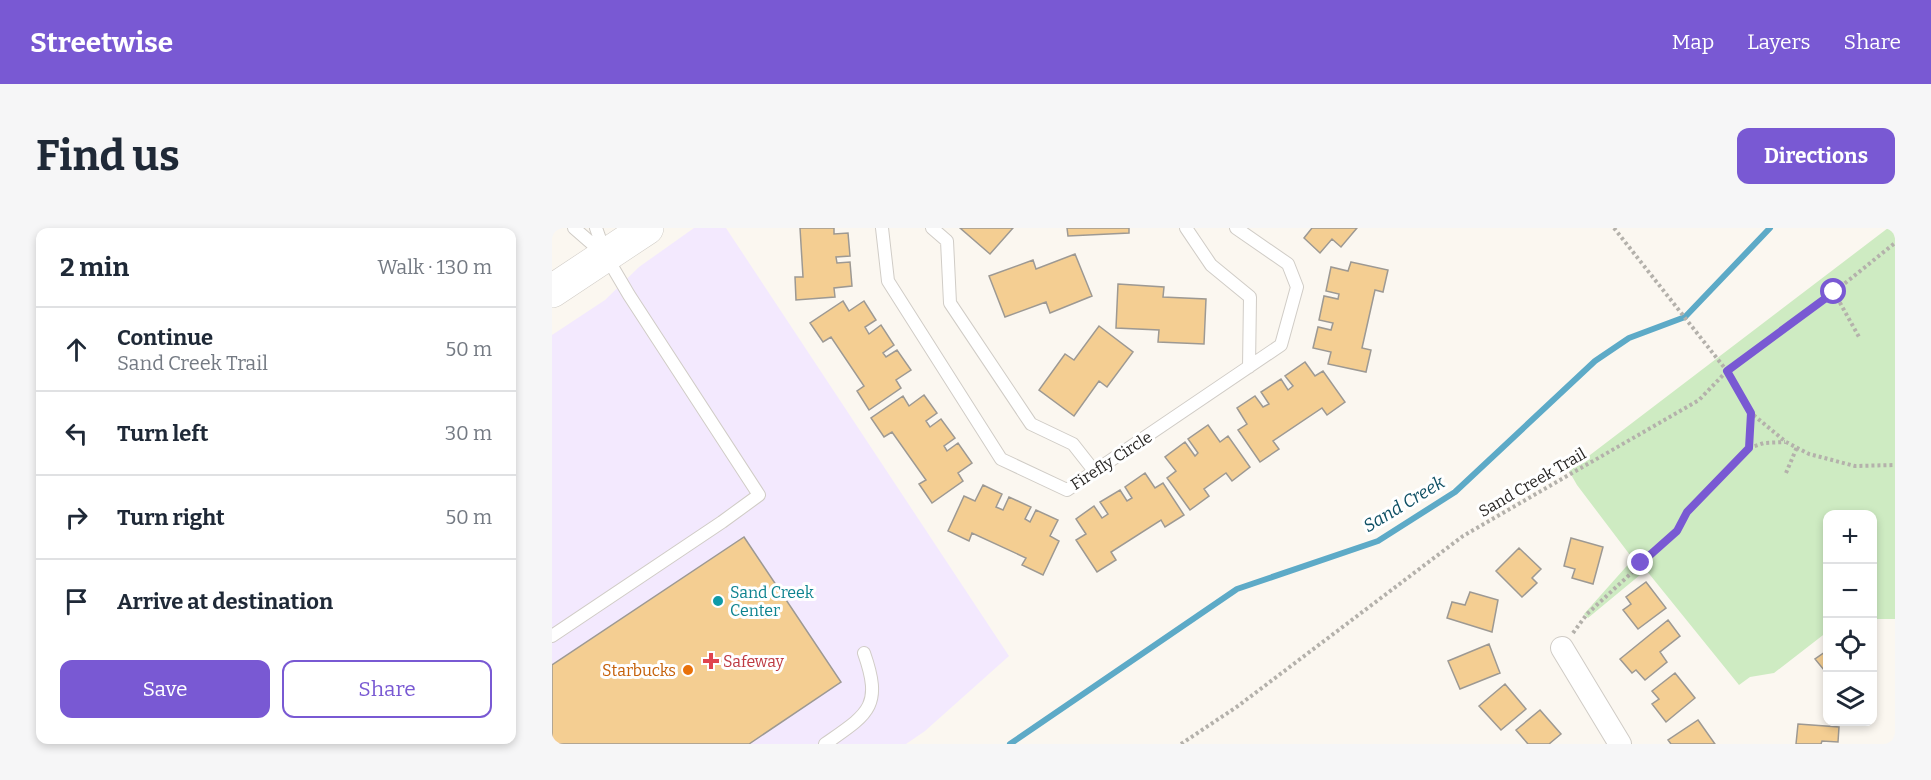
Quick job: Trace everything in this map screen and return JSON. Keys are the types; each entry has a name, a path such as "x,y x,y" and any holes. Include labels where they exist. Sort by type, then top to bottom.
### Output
{"main road":[{"path":"552,291 601,242 647,228"}],"street":[{"path":"1562,648 1620,744"}],"lane":[{"path":"552,636 759,495 629,295 601,242 574,228"},
{"name":"Firefly Circle","path":"882,228 888,281 1002,459 1067,490 1281,345 1297,287 1288,264 1236,228"},
{"path":"932,228 947,241 950,303 1031,424 1073,444 1095,472"},
{"path":"1186,228 1211,265 1250,297 1249,368"},
{"path":"825,744 861,718 872,697 872,676 864,653"}],"path":[{"path":"1614,228 1727,371 1751,413 1786,441 1827,460 1855,466 1895,465"},
{"name":"Sand Creek Trail","path":"1181,744 1238,706 1463,536 1699,400 1727,371 1834,292 1895,243"},
{"path":"1834,292 1859,337"},
{"path":"1749,448 1751,413"},
{"path":"1562,648 1587,614 1677,531 1687,512 1749,448 1764,443 1786,441"},
{"path":"1786,473 1797,447"}],"shaded area":[{"path":"694,228 726,228 1009,656 925,731 906,744 552,744 552,335 605,300 639,267"}],"green space":[{"path":"1888,228 1895,228 1895,619 1877,619 1877,510 1823,510 1823,635 1774,673 1750,677 1739,685 1646,570 1588,618 1584,614 1633,559 1569,471"}],"building":[{"path":"800,228 834,228 834,234 848,233 850,256 836,257 837,263 850,262 852,286 834,288 835,297 796,300 795,277 803,277"},
{"path":"960,228 1013,228 990,254"},
{"path":"1067,228 1129,228 1129,233 1068,236"},
{"path":"1312,228 1357,228 1341,247 1332,239 1320,253 1304,238"},
{"path":"1075,254 1092,296 1050,313 1046,302 1005,317 989,276 1033,260 1036,269"},
{"path":"1351,262 1388,270 1383,292 1375,290 1362,348 1371,350 1366,372 1328,364 1331,352 1313,348 1318,327 1331,330 1333,323 1319,320 1324,296 1338,299 1339,294 1326,291 1331,267 1348,271"},
{"path":"1118,284 1164,287 1163,297 1206,299 1204,344 1158,342 1159,330 1116,328"},
{"path":"843,301 849,311 864,301 876,320 865,327 869,334 881,325 894,345 883,353 886,357 897,350 911,370 896,380 901,388 869,410 857,391 864,386 831,337 823,342 810,323"},
{"path":"1099,326 1133,352 1107,387 1099,381 1074,416 1039,390 1065,354 1074,360"},
{"path":"1305,362 1315,376 1323,371 1345,402 1327,415 1322,408 1273,441 1279,449 1260,462 1238,430 1247,424 1237,408 1255,396 1263,407 1269,404 1261,392 1281,379 1288,390 1293,386 1285,376"},
{"path":"924,395 937,413 926,421 930,427 941,419 955,438 944,446 947,451 958,443 972,463 958,473 963,481 932,503 919,484 926,480 892,432 884,437 871,418 903,396 909,406"},
{"path":"1208,425 1220,442 1228,436 1250,467 1232,481 1226,473 1204,489 1209,496 1190,510 1167,478 1176,471 1165,457 1185,442 1195,456 1198,453 1188,439"},
{"path":"1145,473 1155,488 1163,483 1184,515 1165,527 1161,520 1111,552 1116,560 1097,572 1076,540 1086,534 1076,519 1094,506 1102,518 1108,514 1100,502 1120,490 1127,501 1132,498 1125,487"},
{"path":"983,485 1002,494 996,507 1003,510 1009,497 1031,507 1025,519 1030,522 1036,510 1058,520 1050,536 1059,541 1043,575 1022,565 1026,558 972,533 969,541 948,531 964,496 975,501"},
{"name":"Sand Creek Center","path":"744,537 841,682 749,744 552,744 552,665"},
{"path":"1571,538 1603,547 1593,584 1572,578 1575,569 1564,566"},
{"path":"1519,548 1541,569 1532,578 1537,583 1522,597 1496,571"},
{"path":"1646,582 1666,608 1638,629 1623,610 1631,604 1626,597"},
{"path":"1470,592 1498,600 1492,632 1447,618 1452,602 1465,605"},
{"path":"1668,620 1680,636 1660,652 1667,662 1645,680 1636,670 1632,673 1620,659"},
{"path":"1489,644 1500,673 1460,689 1448,661"},
{"path":"1823,653 1823,669 1815,659"},
{"path":"1675,673 1695,698 1666,722 1652,704 1659,699 1652,691"},
{"path":"1505,684 1526,709 1501,730 1479,706"},
{"path":"1540,710 1561,734 1549,744 1528,744 1516,730"},
{"path":"1698,720 1715,744 1671,744 1668,740"},
{"path":"1798,724 1839,727 1838,742 1796,744"}],"waterway":[{"name":"Sand Creek","path":"1010,744 1237,589 1378,541 1455,492 1595,361 1629,338 1685,317 1770,228"}],"place":[{"name":"Sand Creek Center","path":"718,601"},
{"name":"Safeway","path":"711,661"},
{"name":"Starbucks","path":"688,670"}],"route":[{"path":"1641,563 1677,531 1687,512 1749,448 1752,429 1751,413 1727,371 1834,292"}]}
